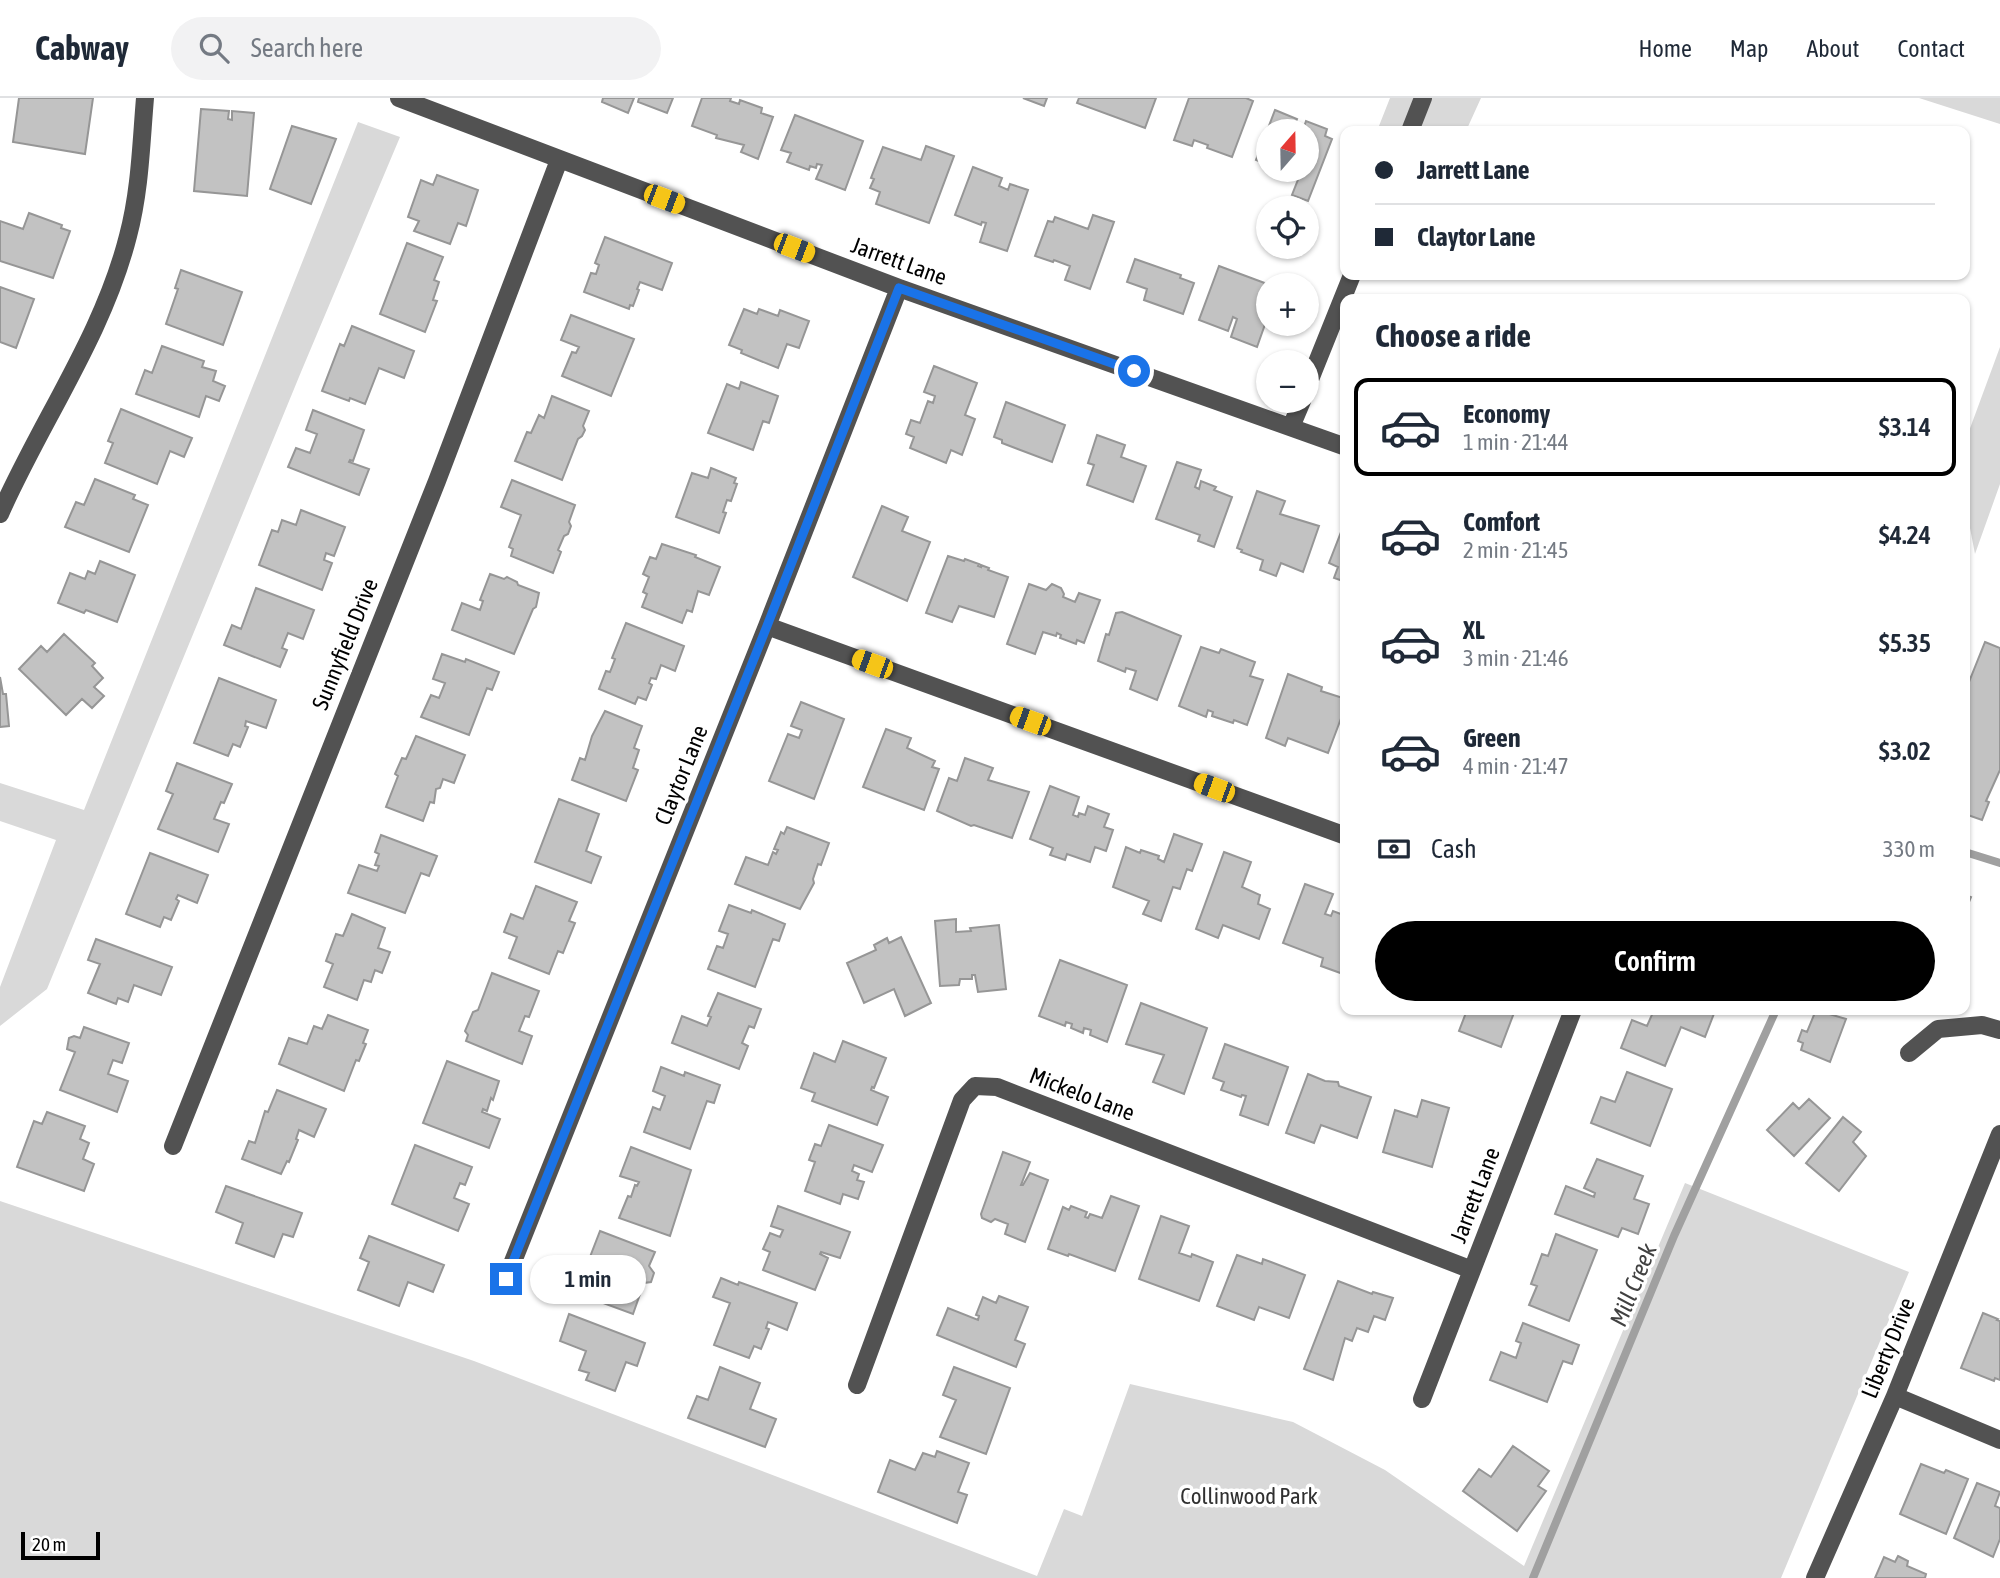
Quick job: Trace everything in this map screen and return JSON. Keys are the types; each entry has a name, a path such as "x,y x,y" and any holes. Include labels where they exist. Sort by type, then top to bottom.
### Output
{"street":[{"path":"0,514 89,339 128,239 138,196 145,98"},
{"name":"Jarrett Lane","path":"399,98 899,288 1340,445"},
{"path":"1412,126 1423,98"},
{"name":"Sunnyfield Drive","path":"173,1146 437,481 559,160"},
{"name":"Claytor Lane","path":"506,1279 899,288"},
{"path":"1319,357 1340,305"},
{"path":"1291,427 1297,413"},
{"path":"767,626 1340,834"},
{"name":"Jarrett Lane","path":"1422,1399 1571,1015"},
{"path":"1909,1053 1938,1029 1982,1025 2000,1030"},
{"name":"Mickelo Lane","path":"857,1385 962,1100 975,1086 997,1087 1472,1270"},
{"name":"Liberty Drive","path":"1815,1578 1895,1396 2000,1135"},
{"path":"1895,1396 2000,1440"}],"green space":[{"path":"1390,98 1481,98 1468,126 1379,126"},
{"path":"1919,98 2000,98 2000,124"},
{"path":"358,122 400,137 47,989 0,1026 0,987 56,840 0,821 0,783 84,810"},
{"path":"2000,347 2000,484 1975,554 1970,528 1970,428"},
{"name":"Collinwood Park","path":"1685,1183 1909,1272 1781,1578 0,1578 0,1201 474,1361 1037,1576 1064,1509 1082,1516 1130,1384 1293,1422 1385,1470 1524,1566"}],"building":[{"path":"19,98 93,98 85,154 13,142"},
{"path":"603,98 634,98 628,113 602,102"},
{"path":"639,98 673,98 667,113 638,102"},
{"path":"702,98 731,98 730,101 739,104 740,100 762,108 761,113 773,117 758,159 741,152 744,145 716,138 717,135 692,126"},
{"path":"1023,98 1047,98 1044,106"},
{"path":"1079,98 1156,98 1145,128 1077,103"},
{"path":"1189,98 1246,98 1253,101 1232,157 1194,140 1192,146 1174,140"},
{"path":"201,109 229,111 228,119 232,120 232,111 254,113 247,196 194,191"},
{"path":"1275,110 1297,119 1272,119"},
{"path":"795,115 863,141 845,190 816,179 822,165 817,164 816,168 810,166 809,170 787,162 791,153 781,150"},
{"path":"292,126 336,139 311,204 270,189"},
{"path":"1320,126 1327,129 1325,136 1332,139 1320,170"},
{"path":"926,146 954,156 929,223 876,204 880,192 870,188 883,147 921,160"},
{"path":"973,167 1002,178 999,186 1008,190 1010,184 1028,190 1007,251 980,242 986,223 982,222 981,225 955,215"},
{"path":"437,175 478,190 466,226 458,223 450,244 414,231 419,221 408,217 421,180 433,185"},
{"path":"1297,182 1315,182 1310,196 1292,195"},
{"path":"29,213 62,225 61,228 70,231 53,278 0,261 0,221 23,229"},
{"path":"1093,215 1114,222 1090,289 1065,280 1070,266 1035,256 1048,221 1053,222 1055,217 1088,229"},
{"path":"605,237 672,263 662,290 640,282 633,306 630,305 629,309 584,292 591,273 596,274 599,265 595,263"},
{"path":"407,243 443,257 434,280 439,282 433,300 437,301 425,332 380,314"},
{"path":"1135,259 1181,275 1180,278 1194,283 1183,314 1144,300 1147,289 1127,282"},
{"path":"1219,266 1256,280 1256,336 1261,336 1257,347 1231,337 1237,319 1233,317 1228,331 1199,320"},
{"path":"181,270 242,292 223,345 166,324 178,289 175,288"},
{"path":"0,287 34,299 16,348 0,342"},
{"path":"744,309 757,314 759,309 778,316 780,310 809,321 799,348 787,344 778,368 741,353 742,350 729,345"},
{"path":"571,315 634,339 611,396 562,376 572,352 576,353 579,347 561,340"},
{"path":"352,326 414,351 404,378 379,368 365,404 322,391 340,344 344,346"},
{"path":"162,346 204,361 202,367 216,371 213,381 225,386 219,401 206,396 199,417 136,394 145,370 152,373"},
{"path":"934,366 977,383 965,415 975,419 962,455 951,450 946,463 910,448 914,437 906,434 911,420 920,423 928,401 933,403 935,396 924,392"},
{"path":"741,382 778,396 769,423 763,421 753,450 708,433 727,384 739,389"},
{"path":"552,396 589,411 583,426 585,430 578,439 562,480 515,461 527,432 531,433 539,415 544,418"},
{"path":"1006,402 1065,425 1052,462 1002,443 1002,440 994,437"},
{"path":"121,409 192,438 184,457 170,451 157,484 105,463 113,443 108,441"},
{"path":"313,410 364,430 353,461 349,462 369,469 359,495 288,467 296,448 310,453 317,434 306,430"},
{"path":"1097,435 1125,445 1121,457 1146,466 1133,502 1087,485 1094,465 1088,463"},
{"path":"1177,462 1201,470 1195,487 1199,489 1201,481 1232,497 1214,547 1198,541 1200,535 1156,519"},
{"path":"711,468 736,478 734,483 737,484 731,501 727,500 719,533 676,517 692,473 708,478"},
{"path":"95,479 135,495 133,499 148,505 129,552 65,527 76,502 84,505"},
{"path":"512,480 575,505 569,522 571,526 558,550 561,552 553,573 511,556 513,549 509,547 521,515 501,507"},
{"path":"1257,491 1285,501 1280,514 1319,526 1303,572 1281,563 1276,576 1260,570 1263,560 1237,548"},
{"path":"882,506 908,517 902,531 930,542 907,601 853,577"},
{"path":"301,510 345,527 334,556 326,553 324,560 332,563 322,590 259,565 272,530 278,532 282,520 296,525"},
{"path":"1340,535 1340,580 1334,578 1338,567 1329,563"},
{"path":"662,544 696,555 695,557 720,567 709,595 698,591 692,612 687,610 682,623 642,607 647,594 643,592 649,577 643,574 650,557 656,559"},
{"path":"948,556 964,561 965,559 1008,577 994,617 959,606 952,622 926,613"},
{"path":"100,561 135,575 117,622 58,603 70,573 85,579 88,571 95,574"},
{"path":"490,574 504,579 507,577 518,585 539,593 536,607 514,654 452,630 462,603 480,610 483,601 480,600"},
{"path":"1029,584 1046,590 1052,584 1061,588 1063,597 1075,602 1079,593 1100,600 1084,643 1077,640 1076,644 1060,638 1061,635 1057,633 1056,636 1043,632 1035,654 1007,644"},
{"path":"256,588 314,610 303,639 288,633 282,648 287,650 280,667 224,645 232,625 241,629"},
{"path":"1122,612 1181,636 1157,700 1130,689 1136,671 1126,668 1125,672 1098,661 1116,613"},
{"path":"626,623 684,646 675,671 661,665 656,679 651,678 649,683 652,685 646,700 638,697 635,704 599,689 606,671 610,672 615,659 612,658"},
{"path":"64,634 95,663 92,666 103,678 94,687 104,696 92,708 82,699 66,715 19,669 41,646 47,652"},
{"path":"1985,642 2000,648 2000,770 1986,801 1989,802 1982,820 1970,816 1970,680"},
{"path":"1201,647 1219,653 1221,649 1255,662 1250,676 1263,680 1247,725 1212,716 1213,712 1208,710 1206,717 1179,706"},
{"path":"442,654 465,662 466,659 499,672 492,690 487,688 469,735 421,717 431,695 439,698 445,683 433,679"},
{"path":"1288,674 1322,687 1321,691 1340,697 1340,721 1328,753 1288,738 1285,746 1266,738"},
{"path":"0,677 3,694 6,694 9,726 0,727"},
{"path":"219,678 276,700 266,728 246,721 245,726 248,727 240,747 233,744 228,756 194,743"},
{"path":"801,702 844,719 814,799 769,781 788,734 799,738 802,730 791,726"},
{"path":"605,711 642,726 634,748 639,750 633,768 638,770 626,801 572,780 580,758 585,760 592,736"},
{"path":"886,729 911,738 907,748 935,761 932,767 939,769 924,810 863,787"},
{"path":"416,736 465,755 454,783 443,779 440,788 436,789 434,803 430,802 423,821 386,807 398,776 395,774 402,758 406,759"},
{"path":"965,758 993,768 988,780 1029,792 1012,838 971,826 937,811 949,778 957,781"},
{"path":"177,763 232,784 214,819 229,824 218,852 158,829 173,794 166,791"},
{"path":"1050,786 1079,797 1073,815 1085,815 1088,806 1109,814 1104,827 1113,830 1106,851 1095,847 1090,862 1067,854 1065,860 1050,855 1053,848 1030,839"},
{"path":"559,799 599,814 586,851 601,857 591,883 535,862"},
{"path":"787,827 829,843 821,865 818,864 814,883 800,909 735,884 746,857 768,865 773,852 776,854 778,850 774,849 781,832 784,834"},
{"path":"1174,834 1202,844 1192,871 1187,869 1180,889 1173,887 1161,921 1143,914 1149,901 1113,887 1126,847 1140,853 1141,850 1159,856 1158,859 1164,862"},
{"path":"381,835 437,856 429,876 421,873 405,913 348,893 359,865 377,871 379,866 375,865 379,854 375,852"},
{"path":"1224,852 1251,862 1242,887 1260,895 1258,904 1270,909 1259,939 1223,925 1218,938 1196,929"},
{"path":"150,853 208,875 197,903 178,895 176,899 179,901 171,920 164,917 160,927 126,914"},
{"path":"1305,884 1333,894 1325,914 1331,916 1333,911 1340,914 1340,973 1321,966 1323,958 1283,943"},
{"path":"536,886 577,902 569,921 575,923 563,953 558,951 549,974 509,958 517,937 504,932 511,914 523,919"},
{"path":"729,905 751,913 752,910 785,924 779,941 773,939 755,987 708,969 717,946 723,948 728,934 719,931"},
{"path":"352,914 385,928 378,948 390,952 382,973 375,970 371,982 364,980 357,1000 324,987 333,964 326,961 336,934 343,936"},
{"path":"956,919 956,932 999,925 1006,989 978,992 975,975 972,975 972,979 960,979 959,985 940,986 935,921"},
{"path":"901,937 931,1003 905,1016 894,989 864,1003 847,963 876,950 874,945 887,938 889,943"},
{"path":"96,939 172,967 161,995 134,985 128,1002 118,998 116,1004 88,993 100,964 88,960"},
{"path":"1060,960 1127,985 1107,1042 1090,1035 1091,1030 1084,1028 1083,1033 1071,1028 1072,1024 1066,1022 1065,1026 1039,1016"},
{"path":"492,973 539,991 529,1017 525,1016 519,1031 532,1036 522,1064 466,1041 468,1035 465,1031 473,1012 478,1010"},
{"path":"718,993 761,1009 754,1028 749,1026 742,1043 748,1046 739,1069 672,1043 682,1016 707,1026 711,1017 708,1016"},
{"path":"1141,1003 1207,1028 1184,1094 1153,1082 1164,1055 1126,1044"},
{"path":"328,1015 368,1030 363,1043 366,1044 359,1061 356,1060 344,1091 279,1064 289,1038 307,1044 314,1026 322,1029"},
{"path":"1465,1015 1513,1015 1501,1047 1459,1031"},
{"path":"1652,1015 1713,1015 1705,1037 1681,1027 1665,1066 1621,1048 1632,1020 1647,1026"},
{"path":"1814,1015 1833,1015 1846,1019 1830,1062 1801,1050 1803,1043 1798,1041 1802,1030 1807,1032"},
{"path":"84,1027 129,1043 122,1063 113,1060 108,1074 128,1081 117,1112 60,1090 75,1052 67,1049 69,1038 80,1038"},
{"path":"843,1041 886,1058 871,1090 888,1097 877,1125 812,1101 815,1093 801,1088 814,1053 835,1062"},
{"path":"1225,1044 1288,1067 1268,1125 1240,1115 1246,1096 1241,1097 1221,1090 1224,1082 1213,1078"},
{"path":"447,1061 499,1081 487,1111 483,1109 482,1112 500,1119 489,1148 423,1123"},
{"path":"661,1067 684,1076 685,1072 720,1085 714,1103 707,1101 690,1149 644,1132 653,1107 660,1110 665,1096 653,1091"},
{"path":"1627,1072 1672,1089 1650,1146 1591,1123 1601,1097 1615,1102"},
{"path":"1308,1074 1325,1081 1338,1082 1339,1086 1371,1097 1357,1138 1321,1125 1314,1143 1286,1133"},
{"path":"277,1090 326,1109 314,1137 299,1130 289,1162 287,1161 281,1174 242,1159 249,1141 255,1143 265,1111 268,1112"},
{"path":"1809,1099 1830,1118 1794,1156 1767,1130 1793,1103 1799,1109"},
{"path":"1422,1100 1449,1108 1432,1167 1383,1152 1395,1110 1417,1117"},
{"path":"47,1112 85,1126 80,1139 89,1143 83,1159 94,1164 84,1191 17,1167 34,1121 42,1124"},
{"path":"1843,1117 1861,1132 1853,1142 1866,1156 1839,1191 1806,1163"},
{"path":"829,1125 883,1145 872,1172 854,1165 852,1171 859,1174 857,1180 864,1182 858,1199 843,1194 840,1204 805,1191 815,1162 809,1160 815,1144 821,1146"},
{"path":"415,1145 472,1167 465,1185 460,1183 454,1198 469,1204 458,1231 392,1204"},
{"path":"631,1147 691,1170 670,1236 619,1218 628,1196 631,1197 635,1185 639,1182 620,1176"},
{"path":"1003,1152 1030,1162 1021,1185 1030,1173 1048,1180 1025,1242 1005,1234 1008,1224 995,1219 991,1222 982,1218 981,1214"},
{"path":"1597,1159 1643,1176 1634,1199 1649,1204 1638,1234 1622,1228 1618,1237 1555,1214 1566,1186 1594,1197 1595,1193 1584,1188"},
{"path":"226,1186 302,1213 293,1237 283,1234 274,1257 236,1243 243,1223 216,1212"},
{"path":"1111,1196 1139,1206 1115,1271 1048,1249 1063,1207 1069,1210 1071,1206 1087,1212 1085,1217 1088,1218 1090,1214 1102,1218"},
{"path":"778,1206 850,1232 840,1258 821,1252 820,1254 828,1258 815,1290 763,1270 770,1252 763,1249 770,1233 780,1237 783,1230 771,1226"},
{"path":"1161,1216 1189,1226 1179,1253 1191,1257 1192,1254 1213,1262 1199,1301 1139,1279"},
{"path":"600,1231 655,1252 649,1266 654,1273 651,1282 644,1283 633,1314 592,1299 606,1263 590,1257"},
{"path":"1556,1234 1597,1250 1569,1321 1529,1305 1537,1286 1531,1284 1542,1254 1548,1256"},
{"path":"369,1236 444,1265 433,1292 408,1282 399,1306 358,1290 369,1262 360,1258"},
{"path":"1237,1255 1262,1264 1263,1259 1305,1275 1289,1318 1259,1307 1254,1320 1217,1306"},
{"path":"721,1278 797,1303 787,1330 768,1322 766,1328 769,1329 761,1349 754,1346 749,1358 714,1345 730,1303 713,1297"},
{"path":"1338,1281 1372,1294 1373,1292 1393,1298 1385,1320 1374,1316 1368,1332 1357,1328 1352,1341 1345,1338 1333,1380 1304,1369"},
{"path":"999,1296 1028,1307 1015,1340 1025,1344 1016,1367 937,1335 948,1308 978,1320 979,1316 976,1315 983,1297 996,1303"},
{"path":"1983,1313 2000,1321 2000,1380 1995,1378 1994,1381 1961,1368"},
{"path":"569,1314 645,1343 637,1366 626,1362 615,1391 586,1380 589,1373 579,1370 586,1351 560,1341"},
{"path":"1523,1323 1579,1345 1572,1364 1563,1361 1547,1402 1490,1380 1501,1352 1516,1358 1521,1343 1516,1341"},
{"path":"720,1367 760,1383 750,1409 776,1419 765,1447 688,1418 697,1396 708,1400"},
{"path":"954,1367 1010,1388 986,1454 940,1437 956,1400 943,1395"},
{"path":"1513,1446 1549,1471 1538,1486 1546,1491 1517,1531 1463,1491 1479,1469 1491,1477"},
{"path":"937,1451 969,1463 958,1492 967,1495 957,1523 878,1492 890,1460 915,1470 923,1453 935,1457"},
{"path":"1921,1464 1968,1479 1946,1534 1900,1514"},
{"path":"1977,1483 2000,1492 1995,1506 2000,1508 2000,1539 1993,1557 1954,1538"},
{"path":"1898,1556 1908,1561 1907,1566 1926,1574 1925,1578 1875,1578 1884,1557 1895,1562"}],"waterway":[{"name":"Mill Creek","path":"1970,854 2000,863"},
{"name":"Mill Creek","path":"1533,1578 1674,1236 1774,1015"}],"route":[{"path":"506,1279 899,288 1134,371"}]}
